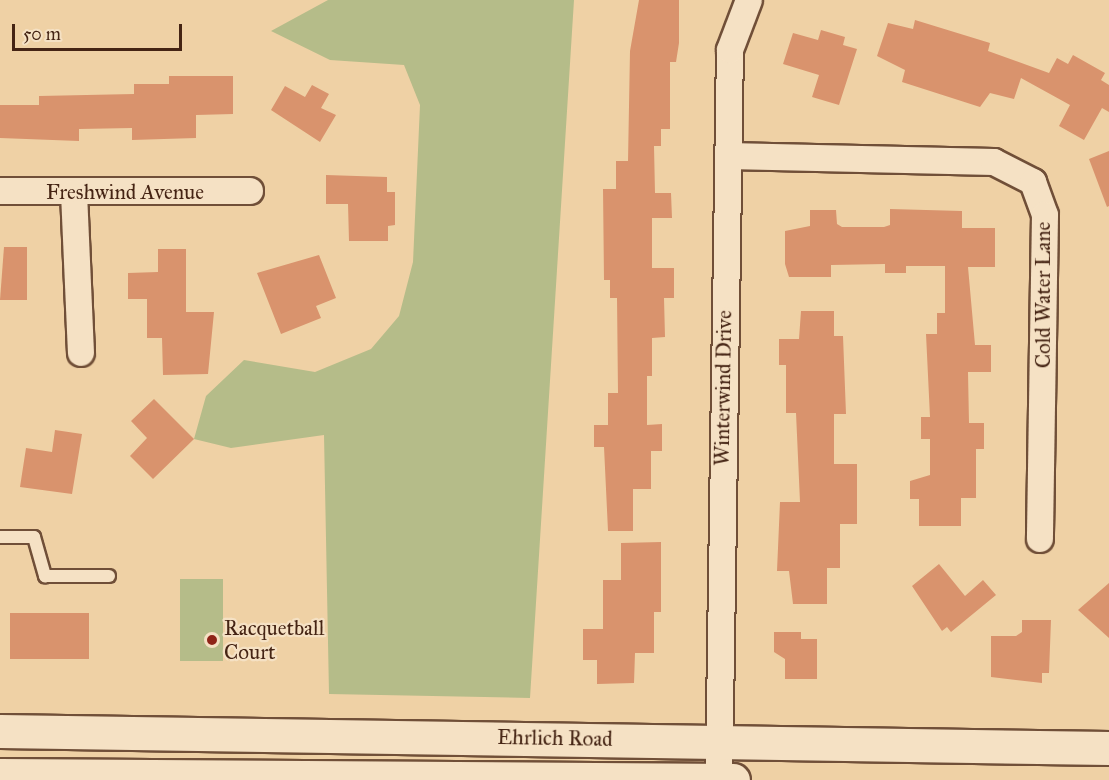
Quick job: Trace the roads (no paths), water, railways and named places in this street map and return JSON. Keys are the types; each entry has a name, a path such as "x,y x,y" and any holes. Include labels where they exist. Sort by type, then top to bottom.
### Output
{"main road":[{"name":"Ehrlich Road","path":"0,731 1109,748"},
{"name":"Ehrlich Road","path":"0,775 733,780"}],"street":[{"name":"Winterwind Drive","path":"718,780 716,741 730,50 749,0"},
{"name":"Cold Water Lane","path":"728,156 994,162 1033,182 1045,215 1040,539"},
{"name":"Freshwind Avenue","path":"0,191 74,193 250,191"},
{"path":"74,193 81,353"}],"lane":[{"path":"0,537 34,537 45,576 109,576"}],"place":[{"name":"Racquetball Court","path":"212,640"}]}
